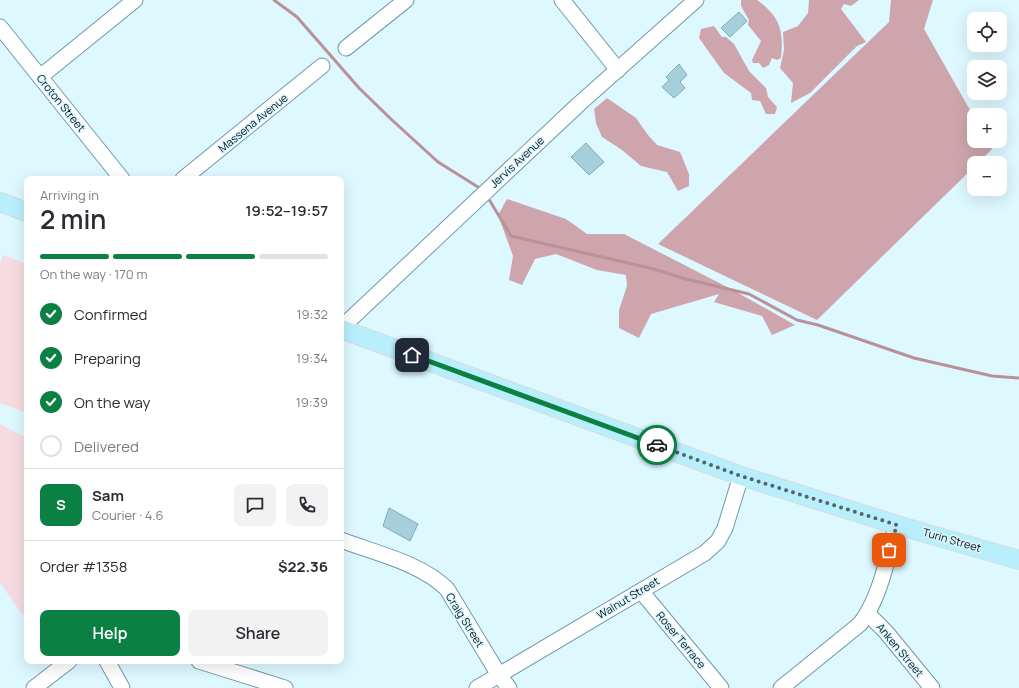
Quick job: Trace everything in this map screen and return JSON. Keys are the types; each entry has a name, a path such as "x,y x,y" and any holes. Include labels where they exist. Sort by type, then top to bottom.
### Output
{"main road":[{"path":"0,202 24,211"},
{"name":"Turin Street","path":"344,329 741,476 897,525 1019,560"}],"street":[{"path":"40,77 135,0"},
{"path":"346,48 406,0"},
{"path":"562,0 618,70"},
{"name":"Jervis Avenue","path":"344,325 416,255 696,0"},
{"name":"Croton Street","path":"0,27 120,176"},
{"name":"Massena Avenue","path":"187,176 322,66"},
{"name":"Walnut Street","path":"477,688 705,553 718,541 725,528 741,476"},
{"path":"781,688 860,624 868,614 874,601 897,525"},
{"name":"Craig Street","path":"344,541 422,571 438,581 447,589 499,675 509,688"},
{"name":"Roser Terrace","path":"641,591 721,688"},
{"name":"Anken Street","path":"868,614 886,632 932,688"},
{"path":"34,688 65,664"},
{"path":"109,664 122,688"},
{"path":"209,664 285,688"}],"shaded area":[{"path":"741,0 757,0 771,12 779,25 782,40 781,58 777,60 772,58 769,65 763,68 759,63 753,63 752,60 761,41 748,25 749,20 741,6"},
{"path":"809,0 859,0 851,6 844,4 841,9 866,42 857,46 810,93 791,103 793,83 780,68 784,50 783,32 798,26 808,13"},
{"path":"891,0 933,0 924,29 969,108 967,108 967,148 992,149 985,156 967,156 967,174 817,320 658,244 889,22"},
{"path":"714,26 722,37 726,37 734,44 749,71 766,88 768,97 777,107 775,114 766,114 760,101 752,100 751,93 724,73 699,38 701,29"},
{"path":"607,98 636,118 657,145 680,152 689,174 689,186 678,191 667,172 641,166 622,150 602,137 596,123 594,109"},
{"path":"507,199 566,219 587,234 624,234 733,290 795,325 772,335 762,316 714,302 719,294 651,314 639,338 619,328 619,310 627,286 626,275 597,270 556,254 535,259 522,285 509,280 513,256 498,215"},
{"path":"3,255 24,263 24,412 0,403 0,264"},
{"path":"0,424 24,436 24,617 0,583"}],"building":[{"path":"739,12 747,21 730,37 721,28"},
{"path":"679,64 687,75 680,82 685,88 674,98 662,87 669,80 666,77"},
{"path":"586,143 604,162 589,175 571,157"},
{"path":"389,508 418,524 410,541 383,526"}],"waterway":[{"path":"274,0 297,17 359,88 392,120 438,162 478,187"},
{"path":"490,201 511,236 654,269 686,279 749,294 797,320 818,325 914,358 992,376 1019,378"}],"way so far":[{"path":"657,445 741,476 897,525 889,550"}],"route":[{"path":"412,355 657,445"}]}
